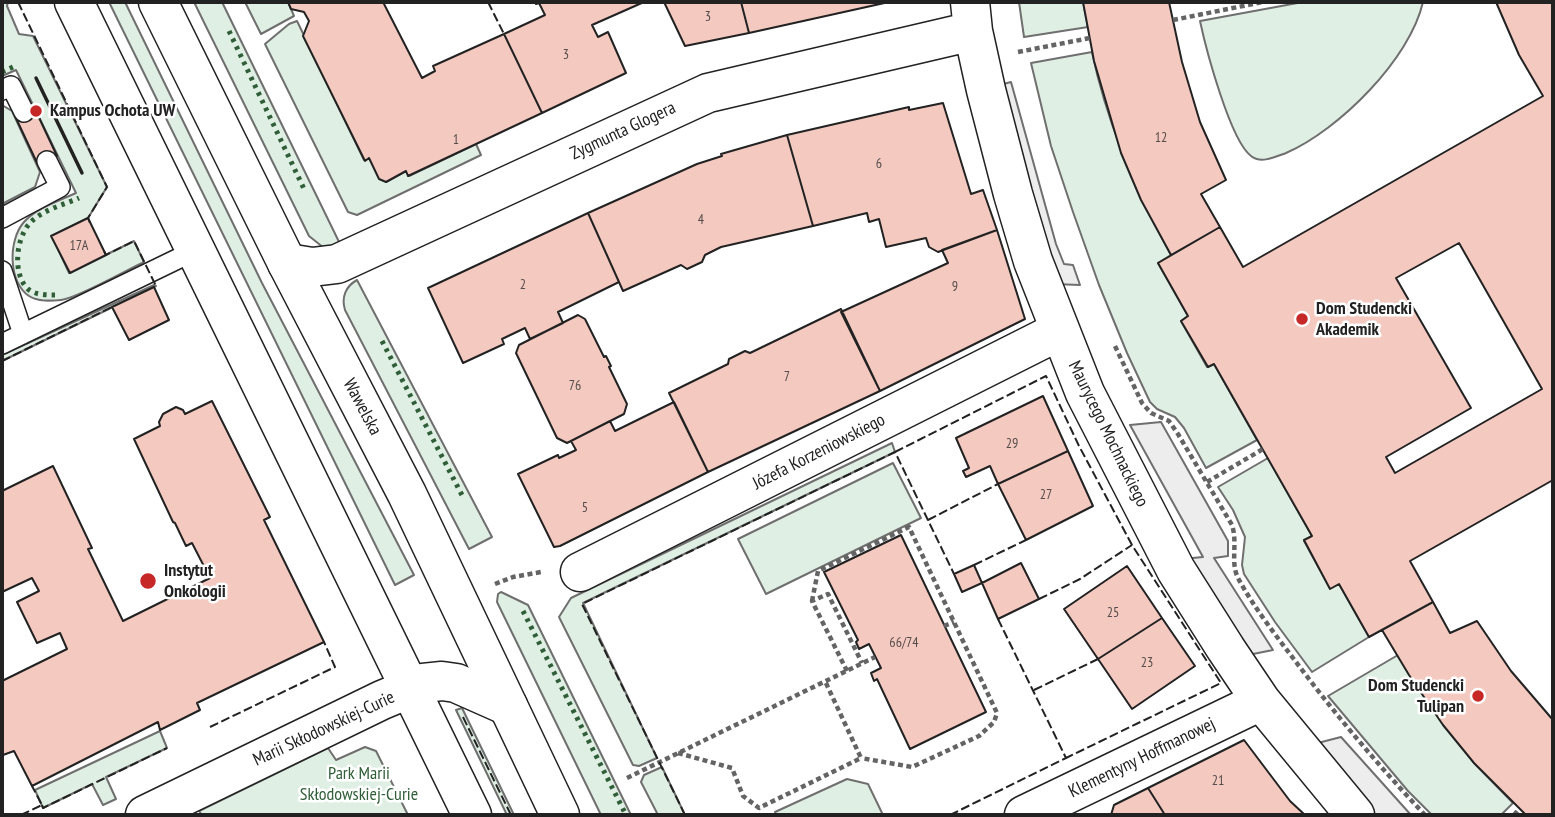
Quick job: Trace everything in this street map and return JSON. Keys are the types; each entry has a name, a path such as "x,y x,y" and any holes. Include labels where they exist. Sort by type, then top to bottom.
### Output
{"street":[{"path":"74,2 472,815"},
{"name":"Wawelska","path":"158,2 287,263 407,494 560,815"},
{"name":"Zygmunta Glogera","path":"287,263 312,267 337,264 708,93 972,16"},
{"name":"Maurycego Mochnackiego","path":"972,16 1013,194 1033,261 1085,393 1176,570 1261,701 1355,815"},
{"name":"Józefa Korzeniowskiego","path":"580,572 1059,331"},
{"name":"Marii Skłodowskiej-Curie","path":"145,815 382,700 433,681 456,683 508,706"},
{"name":"Klementyny Hoffmanowej","path":"1024,815 1261,701"}],"lane":[{"path":"2,90 11,86 24,112"},
{"path":"2,218 60,187 47,161"},
{"path":"2,344 196,250"},
{"path":"2,271 23,334"}],"path":[{"path":"1172,20 1263,2"},
{"path":"1018,52 1090,38"},
{"path":"1016,39 1020,61"},
{"path":"1113,342 1142,403 1151,413 1169,421 1232,526 1237,539 1234,563 1237,576 1263,617 1332,708 1425,815"},
{"path":"1207,482 1263,449"},
{"path":"678,753 732,768 743,796 759,808 861,758 912,767 979,736 994,722 997,713 909,527 818,571 812,601 847,671"},
{"path":"812,601 828,594 862,663"},
{"path":"944,626 954,622"},
{"path":"627,778 876,657"},
{"path":"825,681 861,758"},
{"path":"1514,815 1519,809"}],"green space":[{"path":"2,2 8,2 7,6 19,34 33,36 107,187 88,218 52,236 69,273 134,241 144,262 89,290 61,300 40,300 29,296 22,290 14,271 15,239 24,222 41,209 76,193 16,70 2,76"},
{"path":"109,2 125,2 262,283 414,575 395,585"},
{"path":"194,2 222,2 342,248 324,248 309,236"},
{"path":"245,2 288,2 294,16 261,34"},
{"path":"1019,2 1083,2 1088,27 1024,37"},
{"path":"1303,2 1423,2 1416,24 1404,46 1370,90 1349,110 1328,128 1286,153 1268,159 1255,158 1243,147 1227,114 1200,21"},
{"path":"297,21 364,160 369,158 386,182 406,171 409,176 476,144 481,155 357,215 348,212 265,44 289,24"},
{"path":"1092,52 1106,106 1124,157 1171,255 1158,263 1188,316 1181,321 1207,367 1214,364 1257,440 1206,468 1175,417 1157,409 1150,402 1099,285 1051,146 1031,63"},
{"path":"2,105 12,111 40,172 35,187 2,204"},
{"path":"357,280 492,537 469,549 345,310 345,292"},
{"path":"156,286 2,361 2,355"},
{"path":"892,443 895,452 583,603 657,758 639,766 633,765 559,617 571,598"},
{"path":"1268,458 1312,536 1304,541 1330,588 1339,584 1369,637 1312,672 1244,574 1242,565 1245,537 1233,510 1218,487"},
{"path":"893,463 921,518 766,594 738,539"},
{"path":"501,592 528,605 631,815 601,815 497,602"},
{"path":"1398,655 1474,763 1513,803 1501,815 1432,815 1408,791 1328,696"},
{"path":"462,708 514,815 507,815 456,710"},
{"path":"160,731 167,748 106,777 116,799 103,805 92,784 43,808 35,790"},
{"name":"Park Marii Skłodowskiej-Curie","path":"365,747 376,751 408,815 202,815 199,811 328,748 336,760"},
{"path":"662,767 685,815 658,815 641,782 644,775"},
{"path":"847,779 868,784 883,815 776,815 775,812"}],"shaded area":[{"path":"1011,82 1056,244 1064,264 1073,265 1080,285 1054,284 996,86"},
{"path":"1161,422 1228,541 1228,556 1214,558 1273,650 1243,656 1182,559 1203,557 1130,425"},
{"path":"1341,737 1411,815 1370,815 1310,745"}],"building":[{"path":"288,2 383,2 422,78 435,71 433,66 504,34 542,113 408,176 406,171 386,182 379,179 369,158 365,161 303,36 309,21 304,12 291,9"},
{"path":"535,2 644,2 592,25 598,37 608,32 626,73 542,113 504,34 545,15 539,3"},
{"path":"664,2 741,2 749,33 685,46"},
{"path":"741,2 889,2 749,33"},
{"path":"1083,2 1169,2 1182,62 1200,122 1226,180 1201,194 1220,227 1171,255 1141,200 1121,153 1094,61"},
{"name":"Dom Studencki Akademik","path":"1496,2 1553,3 1553,480 1410,561 1433,602 1369,637 1339,584 1330,589 1304,540 1312,536 1214,364 1208,367 1181,321 1188,316 1158,263 1220,227 1243,267 1543,96 1519,55","holes":["1459,243 1542,389 1395,473 1386,457 1471,408 1396,278"]},
{"path":"943,103 971,194 983,190 997,230 938,252 929,247 926,238 886,247 879,219 869,222 867,213 813,226 787,135 909,107 909,110"},
{"path":"34,107 57,156 38,165 15,116"},
{"path":"787,135 813,226 721,247 705,255 702,262 687,269 681,265 623,291 588,213 697,164 722,156 721,154"},
{"path":"588,213 619,282 558,312 563,323 530,339 525,328 502,339 504,344 463,363 428,288"},
{"path":"88,218 106,255 70,273 51,236"},
{"path":"997,230 1025,319 880,391 841,312 948,263 942,250"},
{"path":"154,287 169,320 129,340 112,307"},
{"path":"841,309 880,391 708,472 669,393 728,364 729,359 745,351 750,353"},
{"path":"578,315 585,319 604,357 606,356 627,404 624,414 567,443 557,438 516,353 519,345"},
{"path":"1043,396 1068,451 998,484 990,466 966,477 963,471 969,468 956,438"},
{"path":"212,401 270,517 264,520 324,642 197,703 200,710 160,730 158,722 32,786 14,751 3,755 2,753 2,681 67,649 60,633 37,643 17,602 39,591 32,578 2,592 2,491 53,466 92,548 88,549 123,621 210,578 192,543 186,546 134,439 160,426 163,414 176,407 185,414"},
{"path":"674,402 708,472 554,547 518,474 558,455 559,458 576,450 571,441 610,421 615,431"},
{"path":"1068,451 1093,506 1026,540 998,484"},
{"path":"901,535 986,712 910,749 877,679 874,681 871,673 881,668 869,644 859,649 856,642 858,640 824,572"},
{"path":"1021,563 1039,599 998,619 982,583"},
{"path":"974,565 982,583 962,592 954,574"},
{"path":"1127,566 1162,618 1098,659 1064,609"},
{"name":"Dom Studencki Tulipan","path":"1433,602 1450,633 1477,621 1511,671 1553,720 1553,815 1526,815 1474,763 1443,725 1382,630"},
{"path":"1162,618 1195,666 1132,709 1098,659"},
{"path":"1244,740 1290,801 1305,815 1165,815 1148,788"},
{"path":"1148,788 1165,815 1111,815 1114,805"}],"hedge":[{"path":"229,31 305,191"},
{"path":"2,72 13,67"},
{"path":"55,295 44,295 28,289 18,265 19,247 25,230 35,218 79,198"},
{"path":"382,341 464,499"},
{"path":"523,611 626,815"}],"fence":[{"path":"18,2 107,187 88,218 90,223"},
{"path":"488,2 504,34"},
{"path":"104,251 106,255 134,241 156,286 154,287"},
{"path":"2,361 112,307"},
{"path":"895,452 1046,376 1079,446 1132,545 1221,683 1066,758"},
{"path":"685,815 582,604 895,452 954,574"},
{"path":"928,520 998,484"},
{"path":"974,565 1026,540"},
{"path":"1039,599 1080,579 1132,545"},
{"path":"950,815 1066,758 998,619"},
{"path":"210,727 335,667 324,642"},
{"path":"1034,690 1098,659"},
{"path":"463,717 511,815"},
{"path":"42,805 43,808 167,748"},
{"path":"21,815 42,805 32,786"}],"wall":[{"path":"36,78 82,173"}],"place":[{"name":"Kampus Ochota UW","path":"36,111"},
{"name":"Dom Studencki Akademik","path":"1302,319"},
{"name":"Instytut Onkologii","path":"148,581"},
{"name":"Dom Studencki Tulipan","path":"1478,696"}]}
